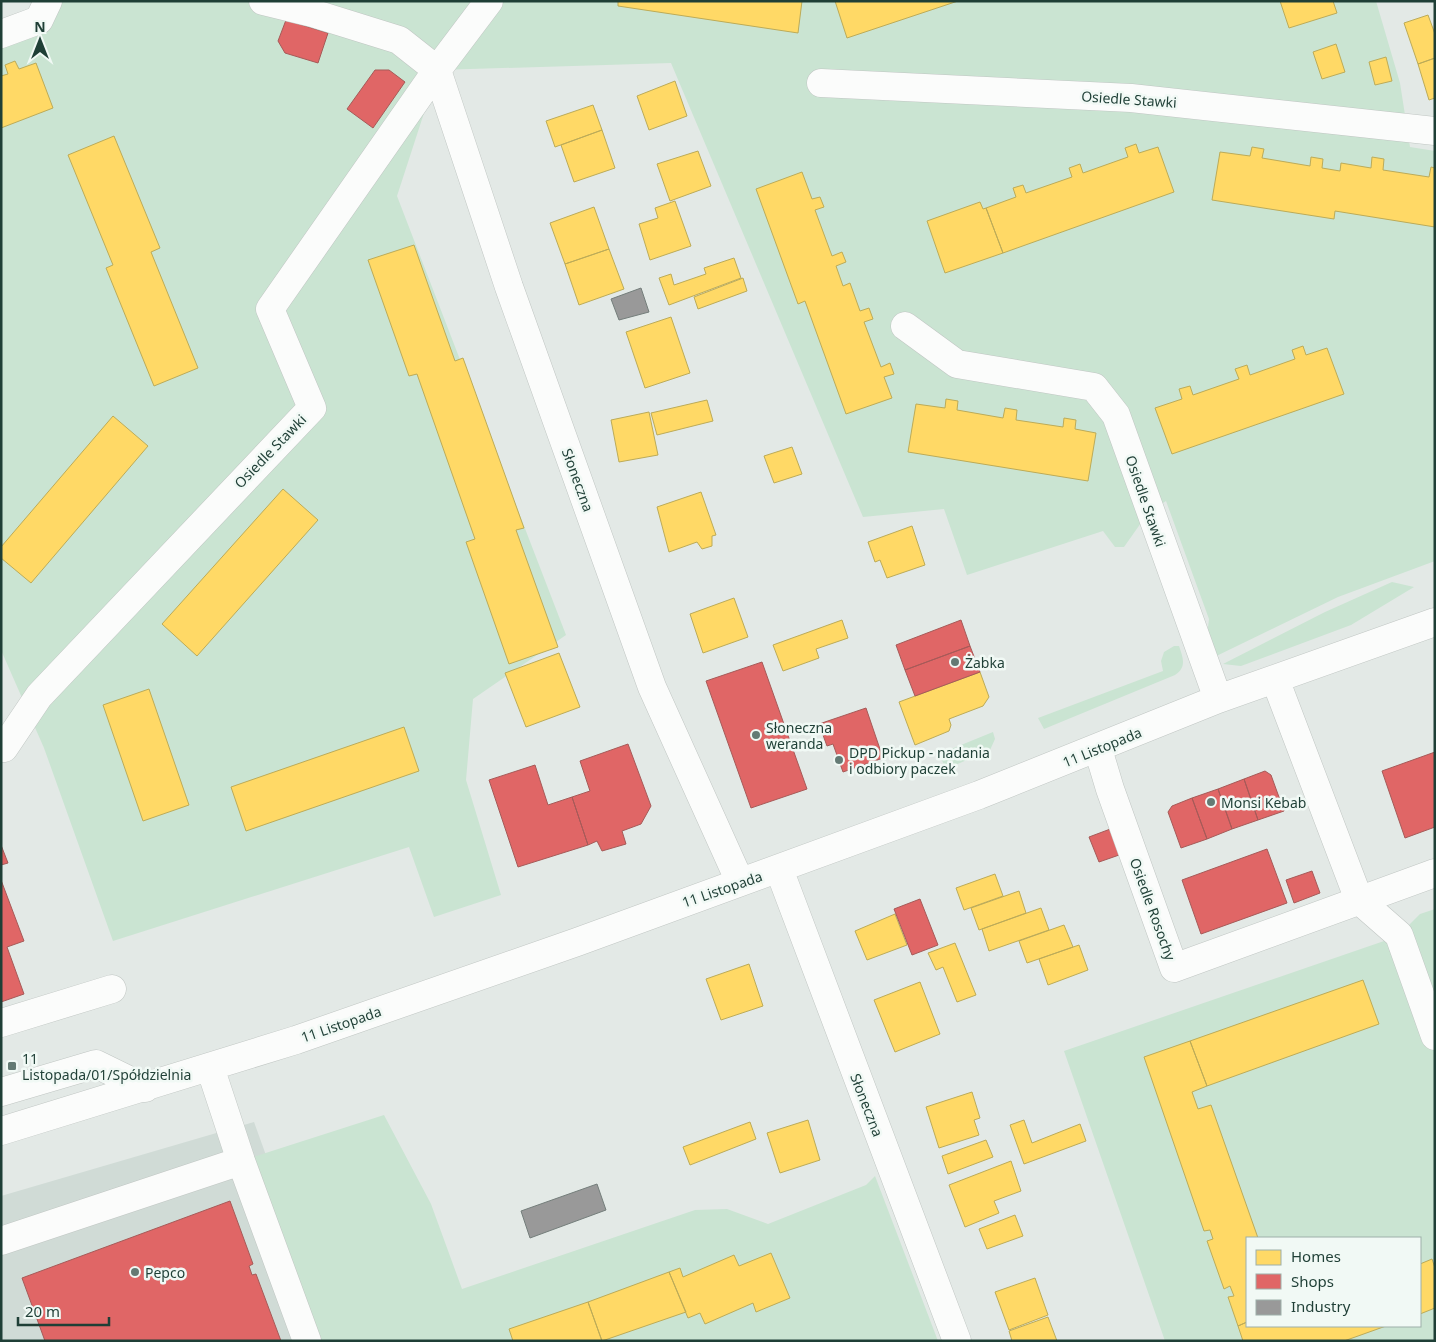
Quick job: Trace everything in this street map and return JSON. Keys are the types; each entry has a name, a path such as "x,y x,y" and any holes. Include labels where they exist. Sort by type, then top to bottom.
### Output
{"street":[{"path":"1,34 39,20 48,1"},
{"path":"263,1 312,13 399,40 437,70"},
{"name":"Osiedle Stawki","path":"4,748 39,696 312,408 270,309 437,70 489,1"},
{"name":"Słoneczna","path":"437,70 509,288 652,687 740,882"},
{"name":"Osiedle Stawki","path":"821,83 1131,98 1435,131"},
{"name":"Osiedle Stawki","path":"904,326 957,364 1094,388 1116,415 1218,699"},
{"name":"11 Listopada","path":"1,1131 210,1067 568,945 779,869 1098,749 1218,699 1435,622"},
{"path":"1275,679 1359,900 1400,935 1435,1036"},
{"name":"Osiedle Rosochy","path":"1098,749 1110,789 1174,968 1435,873"},
{"name":"Słoneczna","path":"779,869 956,1341"},
{"path":"1,1023 112,989"},
{"path":"1,1092 96,1064 145,1088"},
{"path":"210,1067 241,1161 307,1341"},
{"path":"1,1241 241,1161"}],"shaded area":[{"path":"254,1122 333,1341 1,1341 1,1196"}],"green space":[{"path":"48,1 1376,1 1400,83 1410,147 1435,151 1435,561 1338,597 1204,662 1209,619 1166,501 1148,513 1124,547 1115,547 1103,531 967,575 944,509 863,517 671,63 438,70 397,196 566,635 473,699 466,780 501,895 434,917 409,847 113,941 44,748 1,650 1,34"},
{"path":"1392,582 1414,587 1351,625 1241,666 1223,664 1325,612"},
{"path":"1174,646 1179,646 1183,662 1181,669 1175,675 1044,729 1038,718 1163,671 1161,661 1164,652"},
{"path":"993,732 995,739 990,750 946,769 939,754"},
{"path":"1435,909 1435,1341 1165,1341 1064,1051 1399,935 1420,914"},
{"path":"384,1115 431,1204 462,1289 695,1210 727,1209 768,1224 866,1185 875,1176 938,1341 307,1341 241,1161"}],"building: Homes":[{"path":"618,1 802,1 798,33 618,6"},
{"path":"835,1 958,1 847,38"},
{"path":"1280,1 1333,1 1337,13 1289,28"},
{"path":"1428,15 1435,34 1435,58 1418,64 1404,23"},
{"path":"1336,44 1345,72 1322,79 1313,52"},
{"path":"1386,57 1392,81 1375,85 1369,62"},
{"path":"1435,58 1435,98 1429,100 1418,64"},
{"path":"15,61 19,69 36,63 53,108 1,128 1,76 8,74 5,65"},
{"path":"675,81 687,116 649,130 637,96"},
{"path":"593,105 602,130 555,147 546,121"},
{"path":"602,130 615,168 574,182 561,145"},
{"path":"114,136 160,248 151,252 198,368 154,386 106,268 113,265 68,155"},
{"path":"1136,144 1139,153 1158,147 1174,192 1003,253 986,208 1016,197 1013,188 1023,185 1026,193 1072,177 1069,168 1080,164 1083,173 1128,157 1125,148"},
{"path":"1252,147 1264,149 1262,158 1310,166 1311,157 1323,159 1322,168 1340,171 1341,163 1371,168 1372,157 1384,159 1383,170 1429,177 1431,167 1435,168 1435,227 1335,211 1334,219 1212,200 1220,152 1250,156"},
{"path":"698,151 711,186 670,201 657,164"},
{"path":"802,172 812,199 820,197 824,207 815,210 832,256 842,252 846,262 836,266 843,286 850,283 860,311 869,308 873,319 864,322 881,367 890,363 894,374 884,377 892,398 846,414 805,301 798,304 756,189"},
{"path":"675,201 691,246 650,260 639,224 658,218 655,208"},
{"path":"980,202 983,209 986,208 1003,253 945,273 927,221"},
{"path":"594,207 609,249 565,264 550,223"},
{"path":"414,245 455,361 463,358 524,528 516,530 558,647 509,664 466,542 475,539 417,374 409,376 368,260"},
{"path":"609,249 624,289 579,305 565,264"},
{"path":"734,258 741,278 669,305 659,278 671,274 674,285 706,274 704,268"},
{"path":"743,278 747,291 698,309 694,297"},
{"path":"671,317 690,373 645,388 626,332"},
{"path":"1303,346 1306,355 1327,348 1344,394 1172,454 1155,408 1182,399 1179,389 1190,386 1193,395 1239,379 1235,369 1247,365 1250,375 1295,359 1292,350"},
{"path":"946,399 958,401 957,410 1003,418 1005,408 1017,410 1016,420 1063,427 1064,418 1076,420 1075,429 1096,433 1088,481 908,452 916,404 945,408"},
{"path":"707,400 713,421 657,435 651,413"},
{"path":"649,412 658,455 619,462 611,420"},
{"path":"113,416 148,446 31,583 1,558 1,547"},
{"path":"792,447 802,474 774,483 764,456"},
{"path":"283,489 318,520 197,656 162,624"},
{"path":"701,492 716,535 712,536 712,546 702,549 697,542 669,552 657,507"},
{"path":"912,526 925,565 887,578 880,560 875,562 868,542"},
{"path":"734,598 748,637 703,653 690,614"},
{"path":"842,620 848,638 816,649 819,658 783,671 773,645"},
{"path":"559,653 580,707 526,727 505,673"},
{"path":"980,672 989,697 983,706 949,719 951,725 949,731 915,745 899,702"},
{"path":"149,689 189,805 143,821 103,705"},
{"path":"404,727 419,771 246,831 231,787"},
{"path":"995,874 1003,896 964,910 956,888"},
{"path":"1019,891 1026,913 979,930 971,908"},
{"path":"1041,908 1049,930 989,951 982,929"},
{"path":"895,914 907,945 867,960 855,931"},
{"path":"1064,925 1073,947 1027,963 1019,941"},
{"path":"955,943 976,995 957,1002 943,967 936,970 928,953"},
{"path":"1079,945 1088,970 1048,985 1039,959"},
{"path":"749,964 763,1006 721,1020 706,979"},
{"path":"1363,980 1379,1024 1207,1086 1190,1041"},
{"path":"920,982 940,1034 895,1052 874,1000"},
{"path":"1190,1041 1207,1086 1192,1092 1198,1109 1211,1105 1258,1237 1246,1237 1246,1322 1238,1326 1228,1297 1234,1296 1230,1286 1224,1289 1207,1241 1213,1239 1210,1230 1204,1231 1144,1057"},
{"path":"972,1092 980,1118 974,1120 979,1135 939,1148 926,1107"},
{"path":"808,1120 820,1160 780,1173 767,1133"},
{"path":"1024,1120 1032,1143 1080,1124 1086,1141 1024,1164 1010,1125"},
{"path":"750,1122 756,1139 690,1165 683,1147"},
{"path":"986,1140 993,1157 948,1174 942,1156"},
{"path":"1011,1161 1021,1191 994,1201 999,1213 965,1227 949,1185"},
{"path":"1015,1215 1023,1236 987,1249 979,1229"},
{"path":"771,1253 790,1298 756,1312 753,1303 705,1324 700,1313 688,1318 669,1272 680,1268 683,1277 734,1255 739,1266"},
{"path":"1432,1259 1435,1268 1435,1308 1421,1314 1421,1264"},
{"path":"669,1272 686,1312 602,1341 588,1302"},
{"path":"1035,1278 1048,1315 1009,1330 995,1292"},
{"path":"588,1302 602,1341 513,1341 509,1329"},
{"path":"1048,1317 1057,1341 1012,1341 1009,1331"},
{"path":"1246,1322 1246,1327 1383,1327 1344,1341 1243,1341 1238,1326"}],"building: Shops":[{"path":"286,20 328,33 318,63 285,53 278,41"},
{"path":"375,70 389,70 405,82 373,128 347,109"},
{"path":"961,620 970,646 905,670 896,645"},
{"path":"970,646 980,672 915,696 905,670"},
{"name":"Słoneczna weranda","path":"762,662 807,789 751,808 706,681"},
{"path":"866,708 883,758 843,772 833,744 827,746 819,724"},
{"path":"628,744 651,806 641,824 622,831 626,844 602,851 597,841 588,845 572,797 590,791 580,761"},
{"path":"1435,752 1435,827 1405,838 1382,771"},
{"path":"535,765 548,805 572,797 588,845 518,867 489,780"},
{"path":"1265,771 1271,775 1284,811 1258,820 1244,779"},
{"path":"1244,779 1258,820 1232,829 1218,789"},
{"path":"1218,789 1232,829 1207,839 1192,798"},
{"path":"1192,798 1207,839 1181,848 1168,812 1172,806"},
{"path":"1113,828 1122,854 1099,862 1089,837"},
{"path":"1,845 8,863 1,865"},
{"path":"1267,849 1287,903 1201,934 1182,880"},
{"path":"1312,871 1320,893 1294,903 1286,880"},
{"path":"1,880 24,941 7,947 24,994 1,1002"},
{"path":"920,899 938,945 912,955 894,909"},
{"path":"230,1201 253,1264 249,1266 252,1275 256,1274 281,1341 45,1341 22,1278"}],"building: Industry":[{"path":"641,288 649,312 619,320 611,299"},
{"path":"597,1184 606,1210 530,1238 521,1211"}],"place":[{"name":"Żabka","path":"955,662"},
{"name":"Słoneczna weranda","path":"756,735"},
{"name":"DPD Pickup - nadania i odbiory paczek","path":"839,760"},
{"name":"Monsi Kebab","path":"1211,802"},
{"name":"11 Listopada/01/Spółdzielnia","path":"12,1066"},
{"name":"Pepco","path":"135,1272"}]}
